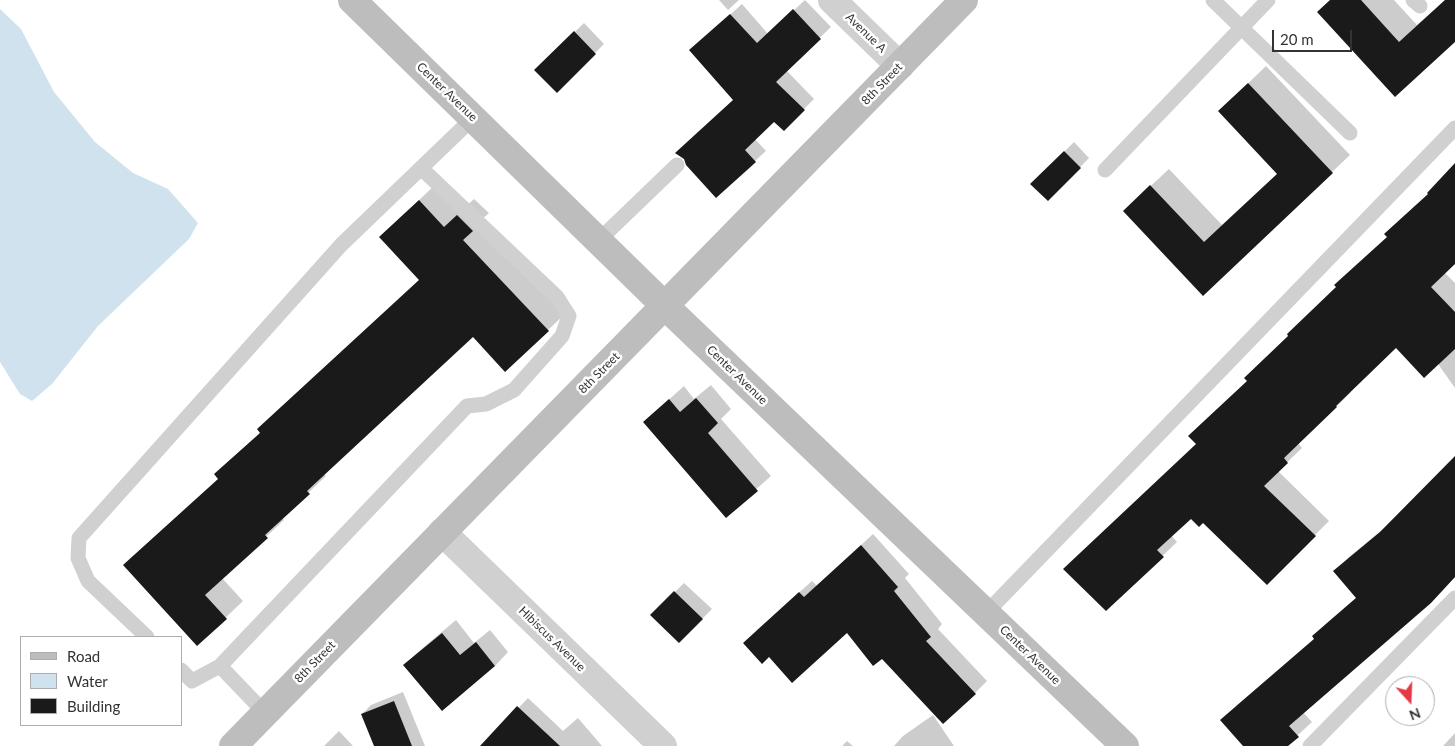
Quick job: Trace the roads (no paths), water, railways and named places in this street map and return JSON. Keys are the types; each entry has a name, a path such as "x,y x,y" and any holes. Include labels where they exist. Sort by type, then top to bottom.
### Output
{"street":[{"name":"Center Avenue","path":"352,0 665,306 1126,746"},
{"name":"Avenue A","path":"832,0 900,66"},
{"name":"8th Street","path":"233,746 964,0"},
{"name":"Hibiscus Avenue","path":"442,532 663,746"}],"lane":[{"path":"1213,0 1350,133"},
{"path":"1106,170 1268,0"},
{"path":"146,636 88,581 78,558 79,538 341,245 473,118"},
{"path":"986,612 1455,128"},
{"path":"599,240 677,165"},
{"path":"182,671 192,681 220,666 467,406 486,404 514,390 562,336 569,316 557,297 421,168"},
{"path":"1310,746 1455,598"},
{"path":"220,666 265,713"}],"water":[{"path":"0,9 21,29 54,92 95,142 133,173 168,189 198,223 189,239 98,326 52,384 32,401 20,394 0,362"}]}
